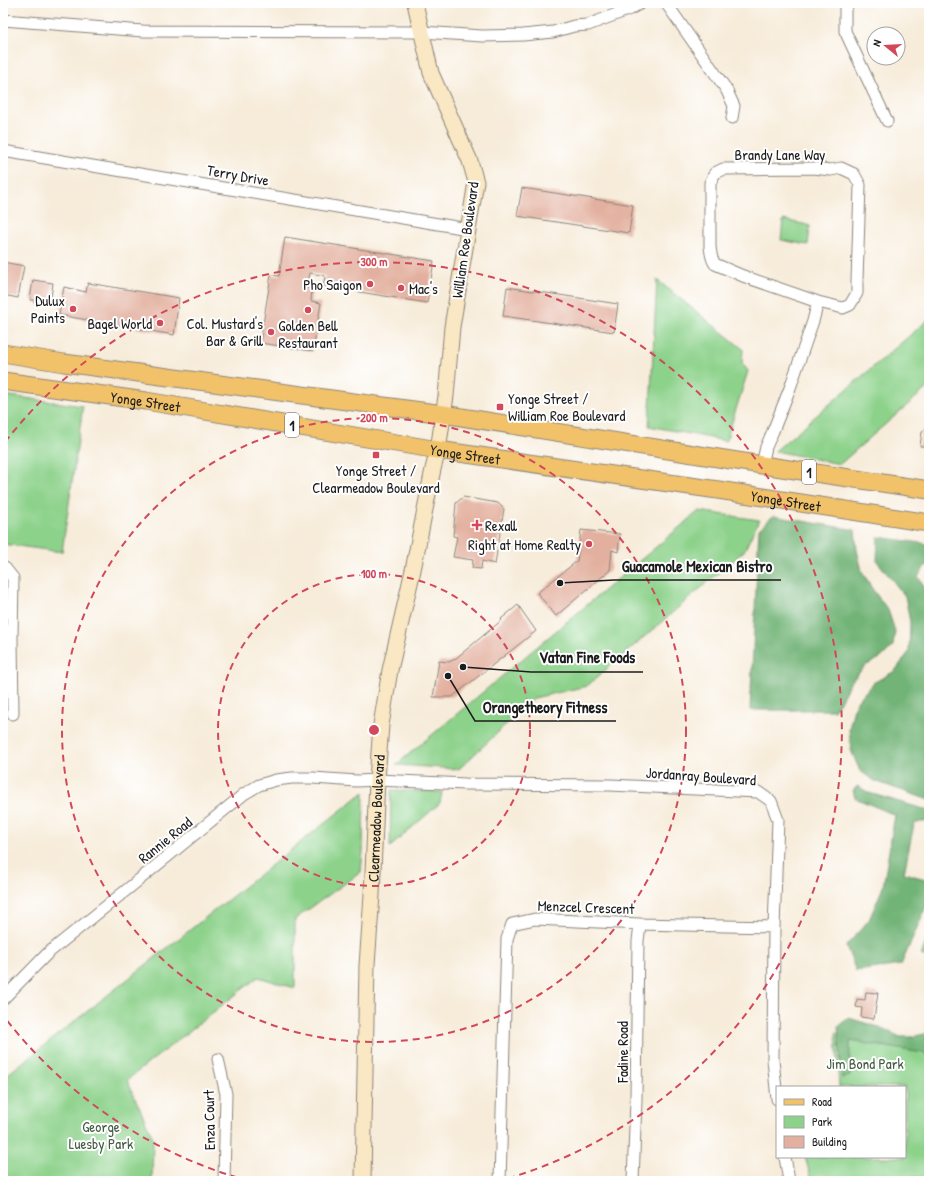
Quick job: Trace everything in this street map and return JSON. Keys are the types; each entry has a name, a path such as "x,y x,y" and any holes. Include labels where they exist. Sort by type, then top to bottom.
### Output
{"main road":[{"name":"Yonge Street","path":"3,353 64,363 443,414 929,490"},
{"name":"Yonge Street","path":"3,380 154,402 438,450 718,490 929,523"}],"street":[{"name":"William Roe Boulevard","path":"415,3 431,73 470,161 476,182 452,327 443,414"},
{"path":"3,20 143,31 422,32 482,36 523,35 553,32 574,26 588,25 630,9 641,3"},
{"path":"666,3 726,89 734,106 732,118"},
{"path":"849,3 845,9 846,31 887,121"},
{"name":"Terry Drive","path":"3,151 468,229"},
{"name":"Brandy Lane Way","path":"813,168 831,170 841,168 854,174 860,185 856,281 857,293 850,305 843,308 818,302 743,276 716,264 713,261 710,247 710,182 716,173 724,169 813,168"},
{"path":"762,465 766,447 790,388 818,302"},
{"name":"Clearmeadow Boulevard","path":"363,1181 367,966 381,725 390,670 438,450 443,414"},
{"path":"3,567 13,578 7,670 13,714"},
{"name":"Rannie Road","path":"3,999 48,953 244,794 259,785 276,780 292,778 357,781 377,780"},
{"name":"Jordanray Boulevard","path":"377,780 466,784 610,785 758,792 771,801 778,820 774,927 772,1060 776,1091"},
{"name":"Menzcel Crescent","path":"500,1181 507,939 512,924 535,919 640,924 774,927"},
{"name":"Fadine Road","path":"633,1181 636,1100 638,941 640,924"},
{"name":"Enza Court","path":"218,1059 226,1094 224,1181"},
{"path":"785,1158 789,1181"}],"green space":[{"path":"783,220 810,226 808,245 781,240"},
{"path":"657,280 743,349 742,363 748,371 726,441 649,426"},
{"path":"929,319 929,386 840,464 775,451"},
{"path":"3,395 83,406 62,552 3,544"},
{"path":"699,511 759,520 744,551 587,686 534,698 459,769 396,765"},
{"path":"773,516 855,530 857,550 862,571 873,590 888,610 895,631 893,646 882,657 865,666 850,683 834,710 750,710 759,529"},
{"path":"878,537 929,544 929,565 925,566 918,577 929,593 929,800 875,781 860,771 851,750 849,729 855,704 873,683 895,671 909,652 910,622 905,596 877,561"},
{"path":"858,786 869,793 927,810 927,820 914,824 904,873 929,880 929,900 901,965 856,971 846,946 869,920 883,887 895,815 855,798 853,790"},
{"path":"391,790 442,792 440,803 390,847"},
{"name":"George Luesby Park","path":"364,792 363,851 361,872 295,919 295,988 258,977 127,1080 153,1138 152,1181 3,1181 3,1078"},
{"path":"929,933 929,958 921,955"},
{"path":"849,1018 884,1029 900,1037 911,1037 929,1033 929,1054 850,1041 850,1076 842,1078 838,1026"},
{"name":"Jim Bond Park","path":"836,1033 929,1049 929,1177 811,1178 805,1158 906,1158 906,1086 839,1086"}],"building":[{"path":"522,188 633,205 629,233 517,216"},
{"path":"285,237 434,261 427,303 323,286 325,276 310,273 307,288 312,289 311,301 321,303 313,351 260,343 271,275 279,276"},
{"path":"3,262 24,266 18,298 3,295"},
{"path":"33,280 53,283 50,304 34,303 34,300 30,300"},
{"path":"88,283 179,298 174,335 59,315 64,287 86,292"},
{"path":"507,287 618,304 614,332 503,316"},
{"path":"929,427 929,447 920,446 922,432"},
{"path":"463,497 498,503 504,509 495,564 482,561 481,569 472,568 473,560 453,557 457,537 453,536 456,503"},
{"path":"581,530 620,534 618,552 612,550 610,570 556,616 537,593 577,561"},
{"path":"518,605 536,631 452,697 433,697 439,661 449,662 455,659"},
{"path":"866,992 878,993 874,1019 861,1017 862,1008 856,1007 857,999 865,1000"}],"place":[{"name":"Pho Saigon","path":"370,284"},
{"name":"Mac's","path":"401,288"},
{"name":"Dulux Paints","path":"73,309"},
{"name":"Golden Bell Restaurant","path":"308,310"},
{"name":"Bagel World","path":"160,323"},
{"name":"Col. Mustard's Bar & Grill","path":"271,332"},
{"name":"Yonge Street / William Roe Boulevard","path":"500,407"},
{"name":"Yonge Street / Clearmeadow Boulevard","path":"376,455"},
{"name":"Rexall","path":"477,525"},
{"name":"Right at Home Realty","path":"589,544"},
{"name":"Guacamole Mexican Bistro","path":"560,583"},
{"name":"Vatan Fine Foods","path":"463,667"},
{"name":"Orangetheory Fitness","path":"448,676"}]}
